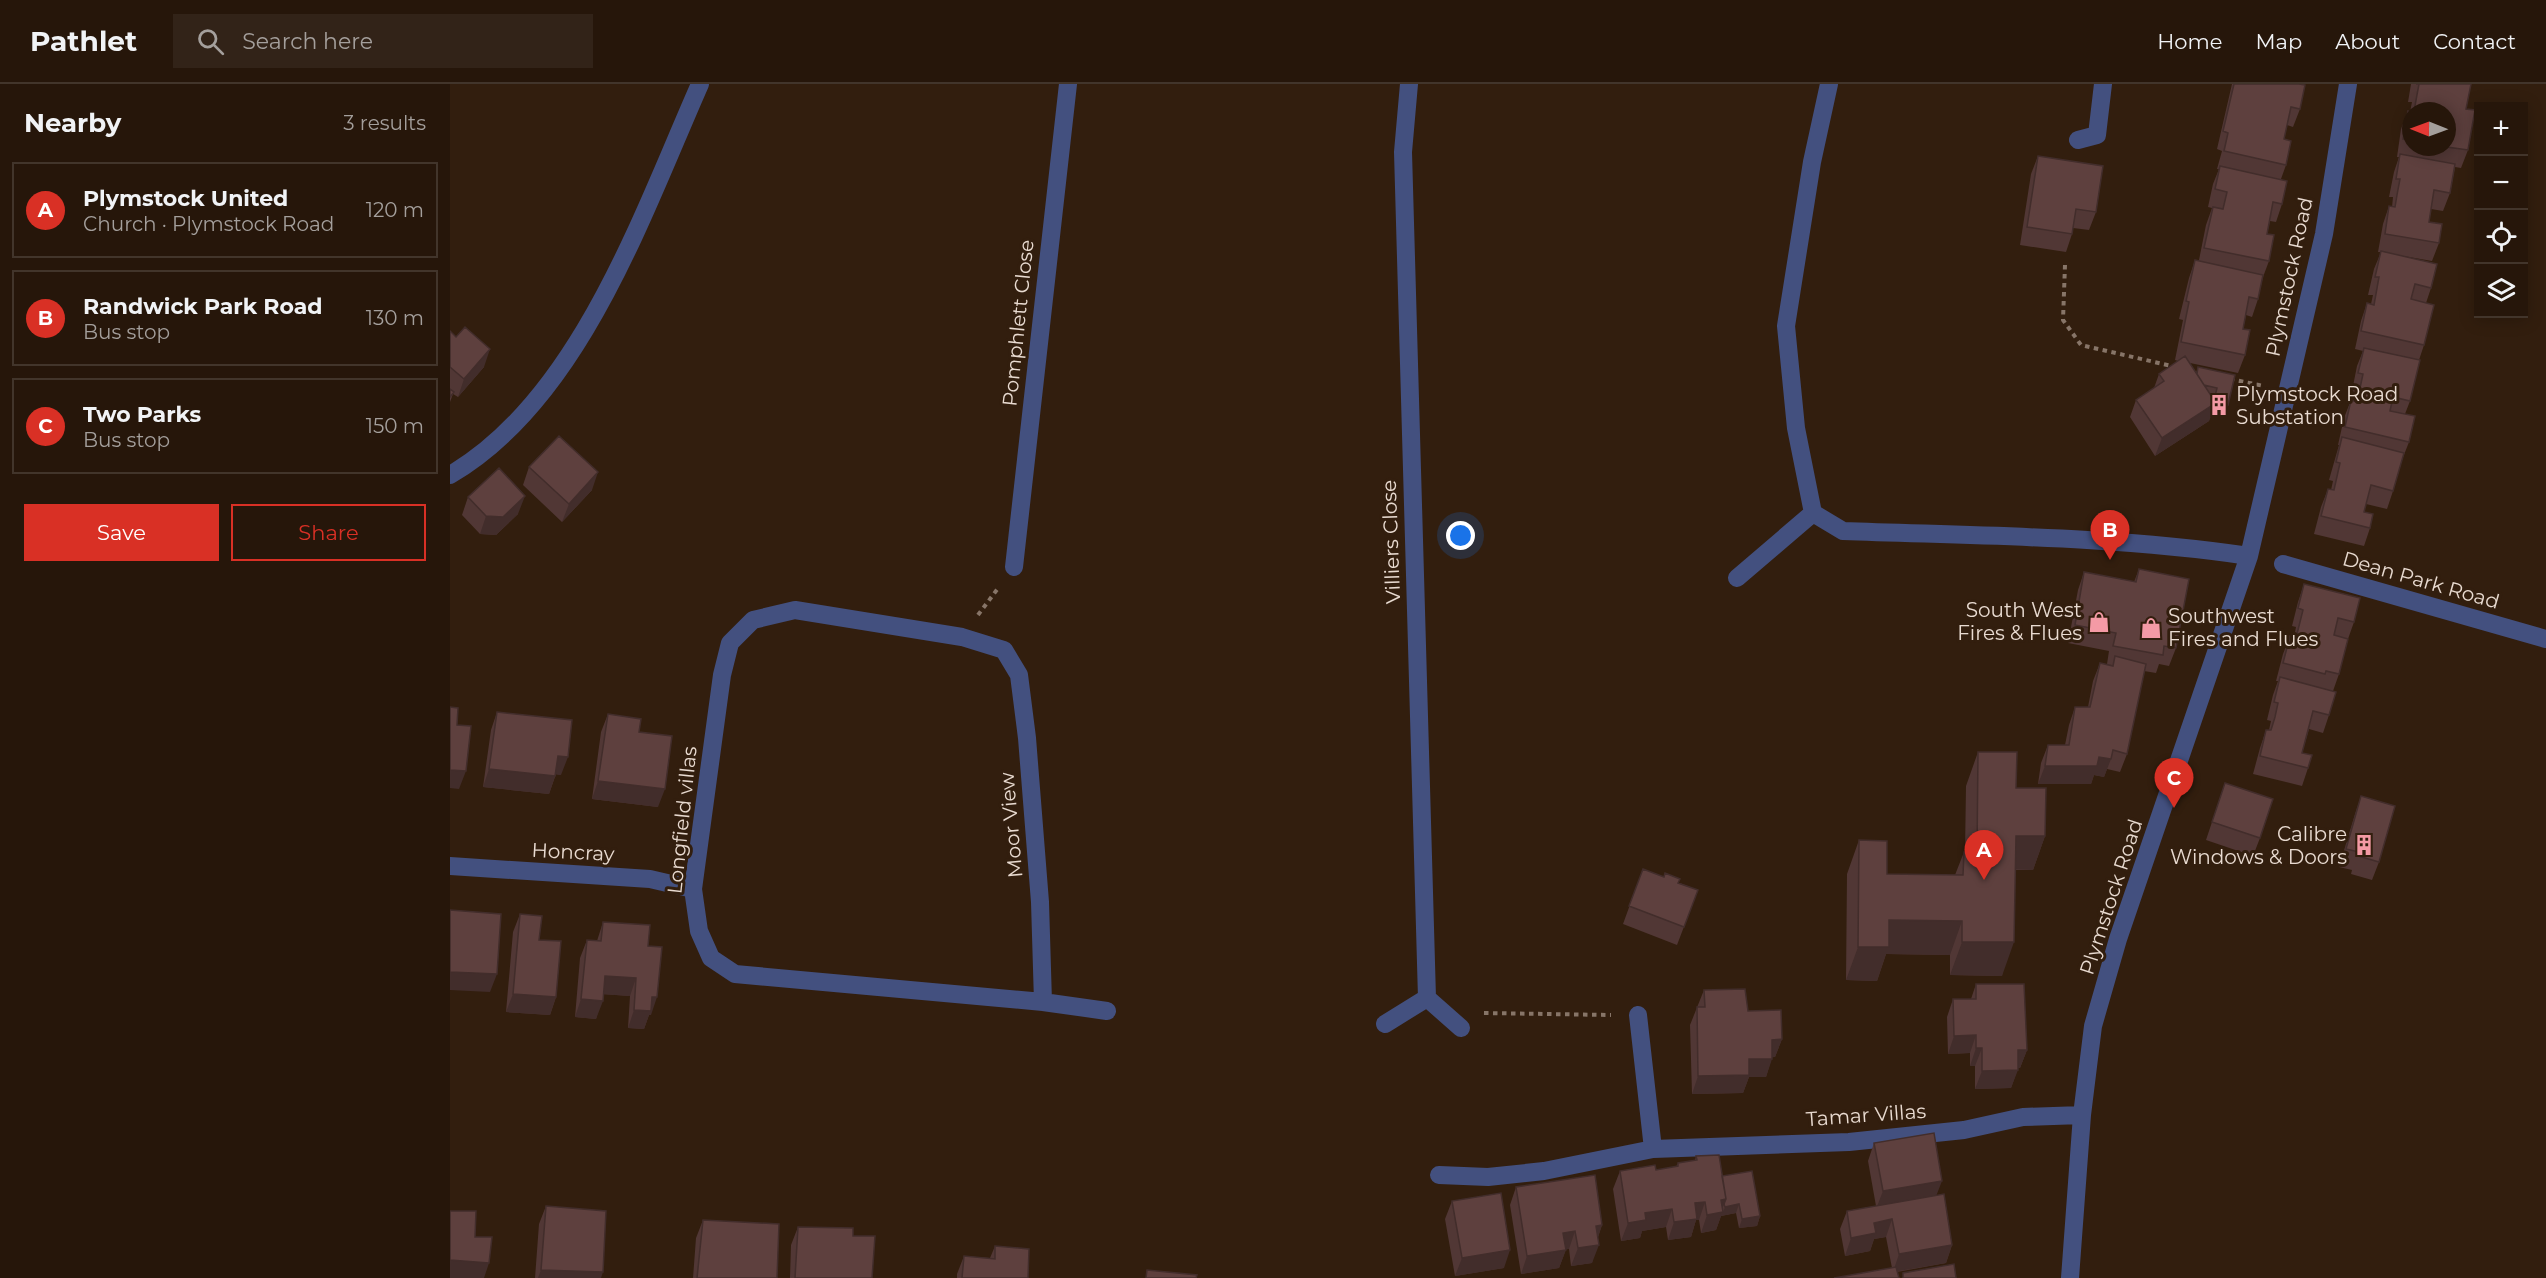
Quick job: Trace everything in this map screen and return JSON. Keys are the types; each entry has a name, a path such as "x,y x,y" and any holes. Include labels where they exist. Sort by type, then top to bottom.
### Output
{"street":[{"path":"450,475 468,464 531,407 574,351 633,235 700,84"},
{"name":"Pomphlett Close","path":"1014,567 1068,84"},
{"name":"Villiers Close","path":"1409,84 1403,152 1428,998"},
{"path":"1830,84 1812,162 1786,326 1796,428 1813,513 1843,531 2198,548 2249,556"},
{"path":"2078,140 2097,135 2103,84"},
{"name":"Plymstock Road","path":"2070,1278 2082,1115 2093,1026 2115,949 2249,556 2324,234 2348,84"},
{"path":"1737,578 1813,513"},
{"name":"Dean Park Road","path":"2283,564 2546,639"},
{"name":"Longfield villas","path":"1004,650 962,637 795,610 753,620 730,643 722,675 693,889 699,931 711,958 735,974 1043,1002 1107,1011"},
{"name":"Moor View","path":"1004,650 1019,675 1027,738 1040,902 1043,1002"},
{"name":"Honcray","path":"450,866 650,879 693,889"},
{"path":"1385,1024 1428,998 1456,1024"},
{"path":"1638,1015 1653,1149"},
{"name":"Tamar Villas","path":"1439,1175 1488,1177 1544,1171 1653,1149 1849,1142 1964,1130 2023,1117 2082,1115"}],"path":[{"path":"2065,265 2063,320 2081,345 2178,367"},
{"path":"2222,377 2288,392"},
{"path":"962,637 1014,567"},
{"path":"1456,1024 1468,1013 1638,1015"}],"building":[{"path":"2234,84 2305,85 2300,109 2291,107 2284,139 2291,141 2286,165 2224,151 2228,133 2223,131"},
{"path":"2419,84 2471,84 2466,109 2474,110 2474,116 2468,150 2456,148 2456,102 2416,102"},
{"path":"2400,154 2455,164 2450,193 2434,190 2429,222 2442,224 2439,243 2385,234 2389,206 2395,207 2400,179 2396,179"},
{"path":"2038,156 2103,166 2096,212 2076,209 2072,234 2027,227"},
{"path":"2220,166 2287,181 2282,204 2273,202 2267,234 2274,235 2269,261 2204,248 2213,207 2223,209 2227,192 2215,189"},
{"path":"2381,251 2437,264 2431,288 2415,284 2411,299 2434,305 2424,345 2361,331 2367,303 2374,305 2379,277 2375,277"},
{"path":"2195,260 2263,275 2258,299 2249,297 2243,329 2250,330 2245,355 2181,342 2189,302 2186,301"},
{"path":"465,327 490,349 464,379 450,367 450,331 456,337"},
{"path":"2364,348 2420,360 2410,401 2393,397 2390,411 2415,416 2409,442 2345,427 2351,400 2357,402 2363,374 2358,373"},
{"path":"2185,356 2216,403 2162,438 2136,400 2164,381 2159,374"},
{"path":"2198,367 2235,375 2228,405 2215,402 2217,388 2204,385 2197,374"},
{"path":"559,436 598,472 569,504 529,467"},
{"path":"2342,437 2404,453 2393,491 2371,485 2364,512 2373,514 2370,528 2321,516 2328,489 2334,490 2340,463 2336,462"},
{"path":"499,468 525,496 503,517 486,516 468,497"},
{"path":"2139,569 2189,579 2176,648 2164,646 2163,655 2113,646 2116,633 2075,625 2084,572 2136,582"},
{"path":"2304,584 2360,598 2354,622 2338,618 2334,635 2348,639 2339,674 2326,671 2325,674 2283,663 2290,636 2296,638 2303,610 2298,608"},
{"path":"2115,656 2146,664 2127,754 2113,750 2111,759 2099,757 2097,766 2045,766 2048,745 2069,745 2075,707 2090,707 2100,663 2113,666"},
{"path":"2280,677 2336,692 2329,715 2313,711 2302,753 2312,755 2308,768 2260,756 2266,730 2271,730 2275,717 2278,703 2274,702"},
{"path":"450,707 458,708 457,725 471,726 466,771 450,770"},
{"path":"497,712 572,720 568,757 558,756 555,776 489,769"},
{"path":"608,714 641,719 639,732 672,736 665,789 598,781"},
{"path":"1978,752 2017,752 2016,788 2046,788 2045,836 2016,836 2014,942 1962,942 1962,921 1889,920 1889,947 1858,947 1859,840 1887,841 1887,874 1963,875 1964,852 1977,853"},
{"path":"2225,783 2273,799 2260,838 2212,822"},
{"name":"Calibre Windows & Doors","path":"2361,796 2395,806 2379,862 2358,856 2359,852 2346,849"},
{"path":"1643,869 1664,877 1665,873 1680,879 1678,883 1698,890 1684,927 1629,906"},
{"path":"450,910 501,914 497,974 450,972"},
{"path":"520,914 542,916 539,940 561,941 556,997 513,994"},
{"path":"603,922 650,925 648,946 662,947 657,997 652,997 651,1011 634,1010 636,978 605,976 603,1001 581,999 587,940 601,941"},
{"path":"1976,984 2024,984 2027,1050 2018,1050 2018,1070 1982,1071 1982,1048 1976,1048 1976,1035 1954,1036 1953,999 1976,999"},
{"path":"1745,989 1748,1011 1781,1010 1782,1039 1772,1040 1772,1059 1749,1059 1749,1075 1698,1076 1697,1007 1705,1007 1704,990"},
{"path":"1934,1133 1942,1181 1883,1191 1874,1143"},
{"path":"1719,1155 1726,1199 1721,1200 1723,1212 1707,1215 1705,1202 1695,1203 1697,1219 1674,1222 1672,1209 1645,1213 1646,1220 1628,1223 1620,1171 1655,1165 1656,1170 1697,1160 1696,1156"},
{"path":"1752,1171 1760,1216 1742,1219 1739,1204 1725,1207 1722,1176"},
{"path":"1595,1175 1602,1225 1596,1226 1599,1245 1578,1248 1575,1231 1563,1233 1566,1250 1527,1256 1516,1187"},
{"path":"1501,1193 1510,1250 1462,1258 1452,1201"},
{"path":"1944,1194 1952,1245 1899,1254 1892,1219 1874,1223 1876,1233 1851,1238 1847,1211"},
{"path":"546,1206 606,1211 603,1272 541,1270"},
{"path":"450,1211 476,1211 475,1237 492,1237 489,1263 450,1260"},
{"path":"703,1220 779,1224 777,1278 697,1278"},
{"path":"798,1227 853,1228 853,1236 875,1236 872,1278 795,1278"},
{"path":"995,1246 1029,1249 1028,1278 962,1278 964,1256 995,1259"},
{"path":"1954,1264 1956,1278 1903,1278 1903,1273"},
{"path":"1896,1267 1899,1278 1834,1278"},
{"path":"1147,1270 1197,1275 1196,1278 1146,1278"}],"place":[{"name":"Plymstock Road Substation","path":"2219,405"},
{"name":"Randwick Park Road","path":"2110,560"},
{"name":"South West Fires & Flues","path":"2099,622"},
{"name":"Southwest Fires and Flues","path":"2151,628"},
{"name":"Two Parks","path":"2174,808"},
{"name":"Calibre Windows & Doors","path":"2364,845"},
{"name":"Plymstock United","path":"1984,880"}]}
